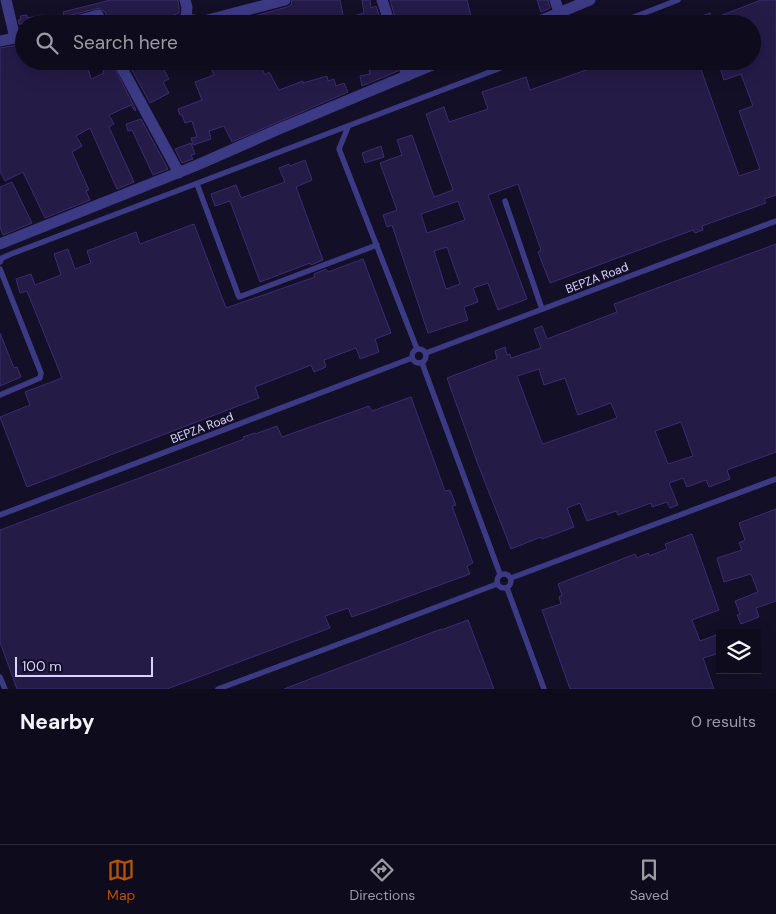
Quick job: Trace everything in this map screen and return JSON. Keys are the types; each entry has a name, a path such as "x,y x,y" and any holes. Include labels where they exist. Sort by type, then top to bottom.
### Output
{"street":[{"path":"6,0 15,26"},
{"path":"185,0 186,15"},
{"path":"227,15 285,0"},
{"path":"382,0 387,15"},
{"path":"555,0 559,12"},
{"path":"552,15 590,0"},
{"path":"0,41 15,38"},
{"path":"123,70 179,173"},
{"path":"405,70 407,76"},
{"path":"0,244 179,173 421,70"}],"lane":[{"path":"639,15 678,0"},
{"path":"0,262 2,258 11,254 495,70"},
{"path":"348,126 339,149 417,349"},
{"path":"196,184 239,297 377,245"},
{"path":"505,201 542,310"},
{"name":"BEPZA Road","path":"426,353 776,221"},
{"path":"0,269 41,373 40,378 0,394"},
{"path":"417,349 423,350 426,353 426,359 422,363 415,362 412,358 412,353 417,349"},
{"name":"BEPZA Road","path":"0,516 412,358"},
{"path":"422,363 500,574"},
{"path":"511,578 776,479"},
{"path":"500,574 505,573 511,578"},
{"path":"497,584 497,578 500,574"},
{"path":"506,588 511,583 511,578"},
{"path":"497,584 500,587 506,588"},
{"path":"218,689 497,584"},
{"path":"506,588 544,689"},
{"path":"0,676 5,689"}],"building":[{"path":"111,0 178,0 179,8 179,13 174,15 106,15 99,8 72,15 64,15 63,12"},
{"path":"292,0 340,0 343,15 258,15 291,5"},
{"path":"362,0 370,0 371,8 376,6 379,15 357,15 364,13"},
{"path":"390,0 467,0 471,15 394,15"},
{"path":"537,0 548,0 550,8 541,12"},
{"path":"761,0 776,0 776,195 764,199 766,203 702,226 703,230 695,233 693,230 550,283 538,252 541,250 518,184 488,195 527,299 498,310 488,283 473,288 478,302 464,307 468,320 428,333 392,225 387,227 383,215 397,210 380,163 402,155 397,140 412,135 434,197 453,190 426,114 444,107 449,122 488,109 482,92 526,77 530,90 586,70 701,70 739,176 760,169 739,111 753,106 741,74 724,80 721,70 761,70 761,15 722,15","holes":["458,201 465,220 427,233 421,214","447,247 460,284 446,289 434,251"]},
{"path":"15,46 15,70 88,70 91,79 104,73 103,70 116,70 136,110 131,105 109,115 114,124 109,127 134,182 117,189 90,128 76,136 82,146 72,152 89,190 86,191 90,200 45,218 23,172 5,181 0,171 0,48"},
{"path":"132,70 164,70 169,79 163,82 169,93 150,103"},
{"path":"212,70 262,70 265,75 269,72 279,90 303,81 303,83 327,76 328,81 334,79 336,86 344,83 348,92 232,142 224,126 209,131 211,139 193,145 191,138 197,137 192,121 185,123 178,109 202,100 195,82 214,75"},
{"path":"369,70 398,71 362,86 360,76 370,74"},
{"path":"141,119 168,169 153,175 132,130 128,131 126,124"},
{"path":"191,143 195,154 191,155 193,159 182,163 175,149"},
{"path":"381,146 384,157 365,163 362,153"},
{"path":"305,160 312,180 296,187 323,260 260,282 230,201 215,206 211,194 236,185 241,198 285,182 279,168"},
{"path":"12,182 32,223 3,235 0,227 0,187"},
{"path":"194,224 226,308 315,277 314,274 326,269 328,272 363,259 391,333 375,339 379,352 360,359 356,348 324,360 326,367 314,372 311,365 255,387 259,398 27,487 0,417 30,405 25,392 62,378 27,291 20,293 16,279 31,274 35,285 61,275 54,254 68,249 75,269 91,263 87,251 136,232 140,244"},
{"path":"776,244 776,452 727,470 730,479 709,487 706,480 687,487 683,478 669,483 678,505 670,508 667,502 652,507 651,503 618,515 616,511 587,521 580,503 567,508 574,527 511,549 447,378 497,359 495,351 505,347 507,355 510,354 511,358 541,348 534,329 542,326 547,339 617,312 614,304","holes":["539,369 544,385 565,378 578,415 611,403 617,418 543,444 517,376","681,422 693,456 668,464 655,431"]},
{"path":"0,333 14,368 17,367 21,377 0,386"},
{"path":"411,397 445,491 450,490 456,505 452,506 473,563 467,566 470,574 352,617 348,608 325,616 330,628 167,689 17,689 0,642 0,530 244,439 243,437 255,433 277,426 282,437 369,406 372,411"},
{"path":"776,509 776,601 756,608 759,617 741,624 737,615 740,614 735,601 758,592 751,574 724,582 717,558 742,550 739,543 745,540 739,523"},
{"path":"692,534 719,610 692,620 700,641 716,635 716,654 703,658 714,689 570,689 542,610 561,604 559,597 562,595 558,584 635,554 637,558 648,553 649,556 667,549 665,544"},
{"path":"468,620 494,689 284,689 441,629"}]}
